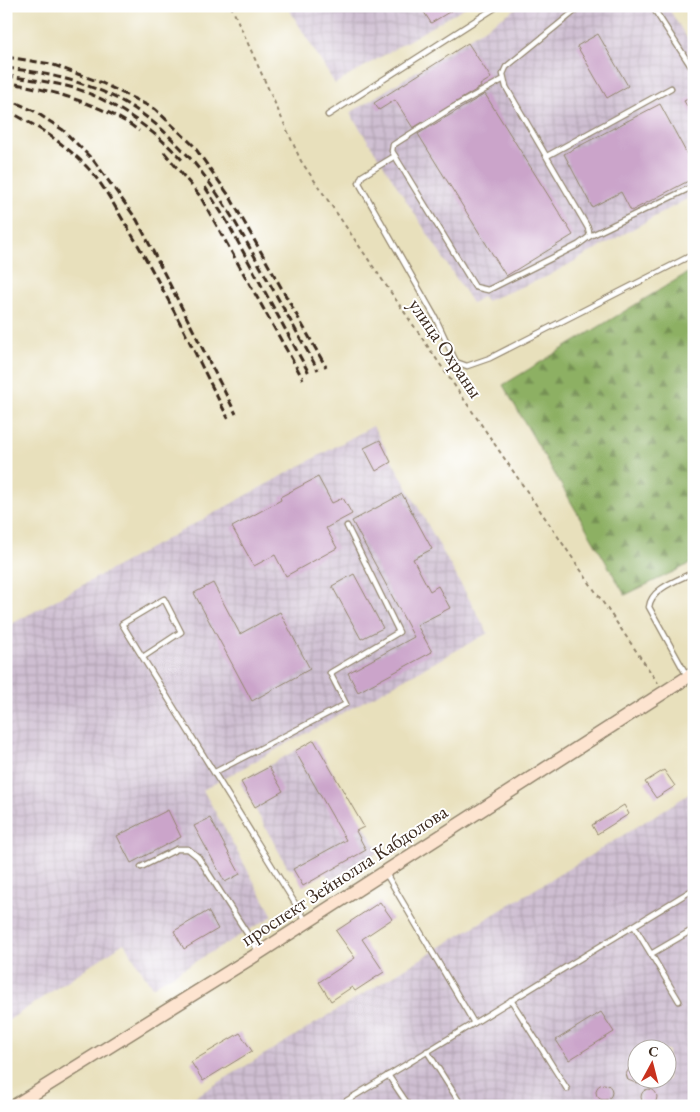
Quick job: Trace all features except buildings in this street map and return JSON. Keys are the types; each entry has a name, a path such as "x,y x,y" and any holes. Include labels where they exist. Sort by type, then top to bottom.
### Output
{"main road":[{"name":"проспект Зейнолла Кабдолова","path":"14,1106 259,953 691,675"}],"lane":[{"path":"328,115 498,6"},
{"path":"581,6 506,67 504,80 506,87 588,228 590,236"},
{"path":"652,6 694,71"},
{"path":"504,80 450,109 393,145 395,156 474,287 488,290 578,245 590,236 694,186"},
{"path":"546,156 671,88"},
{"path":"395,156 362,176 359,183 435,317 456,362 467,366 490,358 694,254"},
{"path":"215,772 346,704 330,673 399,632 347,526"},
{"path":"691,675 649,607 650,600 655,593 694,572"},
{"path":"143,657 181,632 164,599 122,624 306,921"},
{"path":"141,867 177,849 188,850 198,857 259,953"},
{"path":"384,871 474,1023"},
{"path":"338,1106 694,889"},
{"path":"634,926 679,1001"},
{"path":"651,954 694,929"},
{"path":"511,1000 567,1089"},
{"path":"427,1051 462,1106"},
{"path":"388,1075 409,1106"}],"path":[{"name":"улица Охраны","path":"231,6 301,161 664,692"}],"shaded area":[{"path":"287,6 467,6 335,84"},
{"path":"520,6 667,6 694,49 694,195 546,277 486,301 482,297 472,303 350,113"},
{"path":"373,426 488,633 203,790 273,916 152,987 124,943 6,1022 6,627"},
{"path":"314,740 379,852 331,880 325,873 303,886 293,869 288,868 240,782"},
{"path":"694,791 694,1106 180,1106 604,847"}],"green space":[{"path":"694,269 694,562 625,595 503,385"}],"railway":[{"path":"6,57 51,64 102,83 155,109 193,145 230,197 326,367"},
{"path":"6,68 58,77 108,94 138,111 177,144 194,162 223,203 318,370"},
{"path":"6,76 66,86 103,100 147,128 182,160"},
{"path":"16,84 80,101 113,115 139,131"},
{"path":"6,98 34,111 63,130 94,161 137,220 236,414"},
{"path":"6,110 39,128 59,142 78,158 99,181 156,276 228,418"},
{"path":"164,152 200,196 303,379"},
{"path":"205,187 226,220 310,375"}]}
